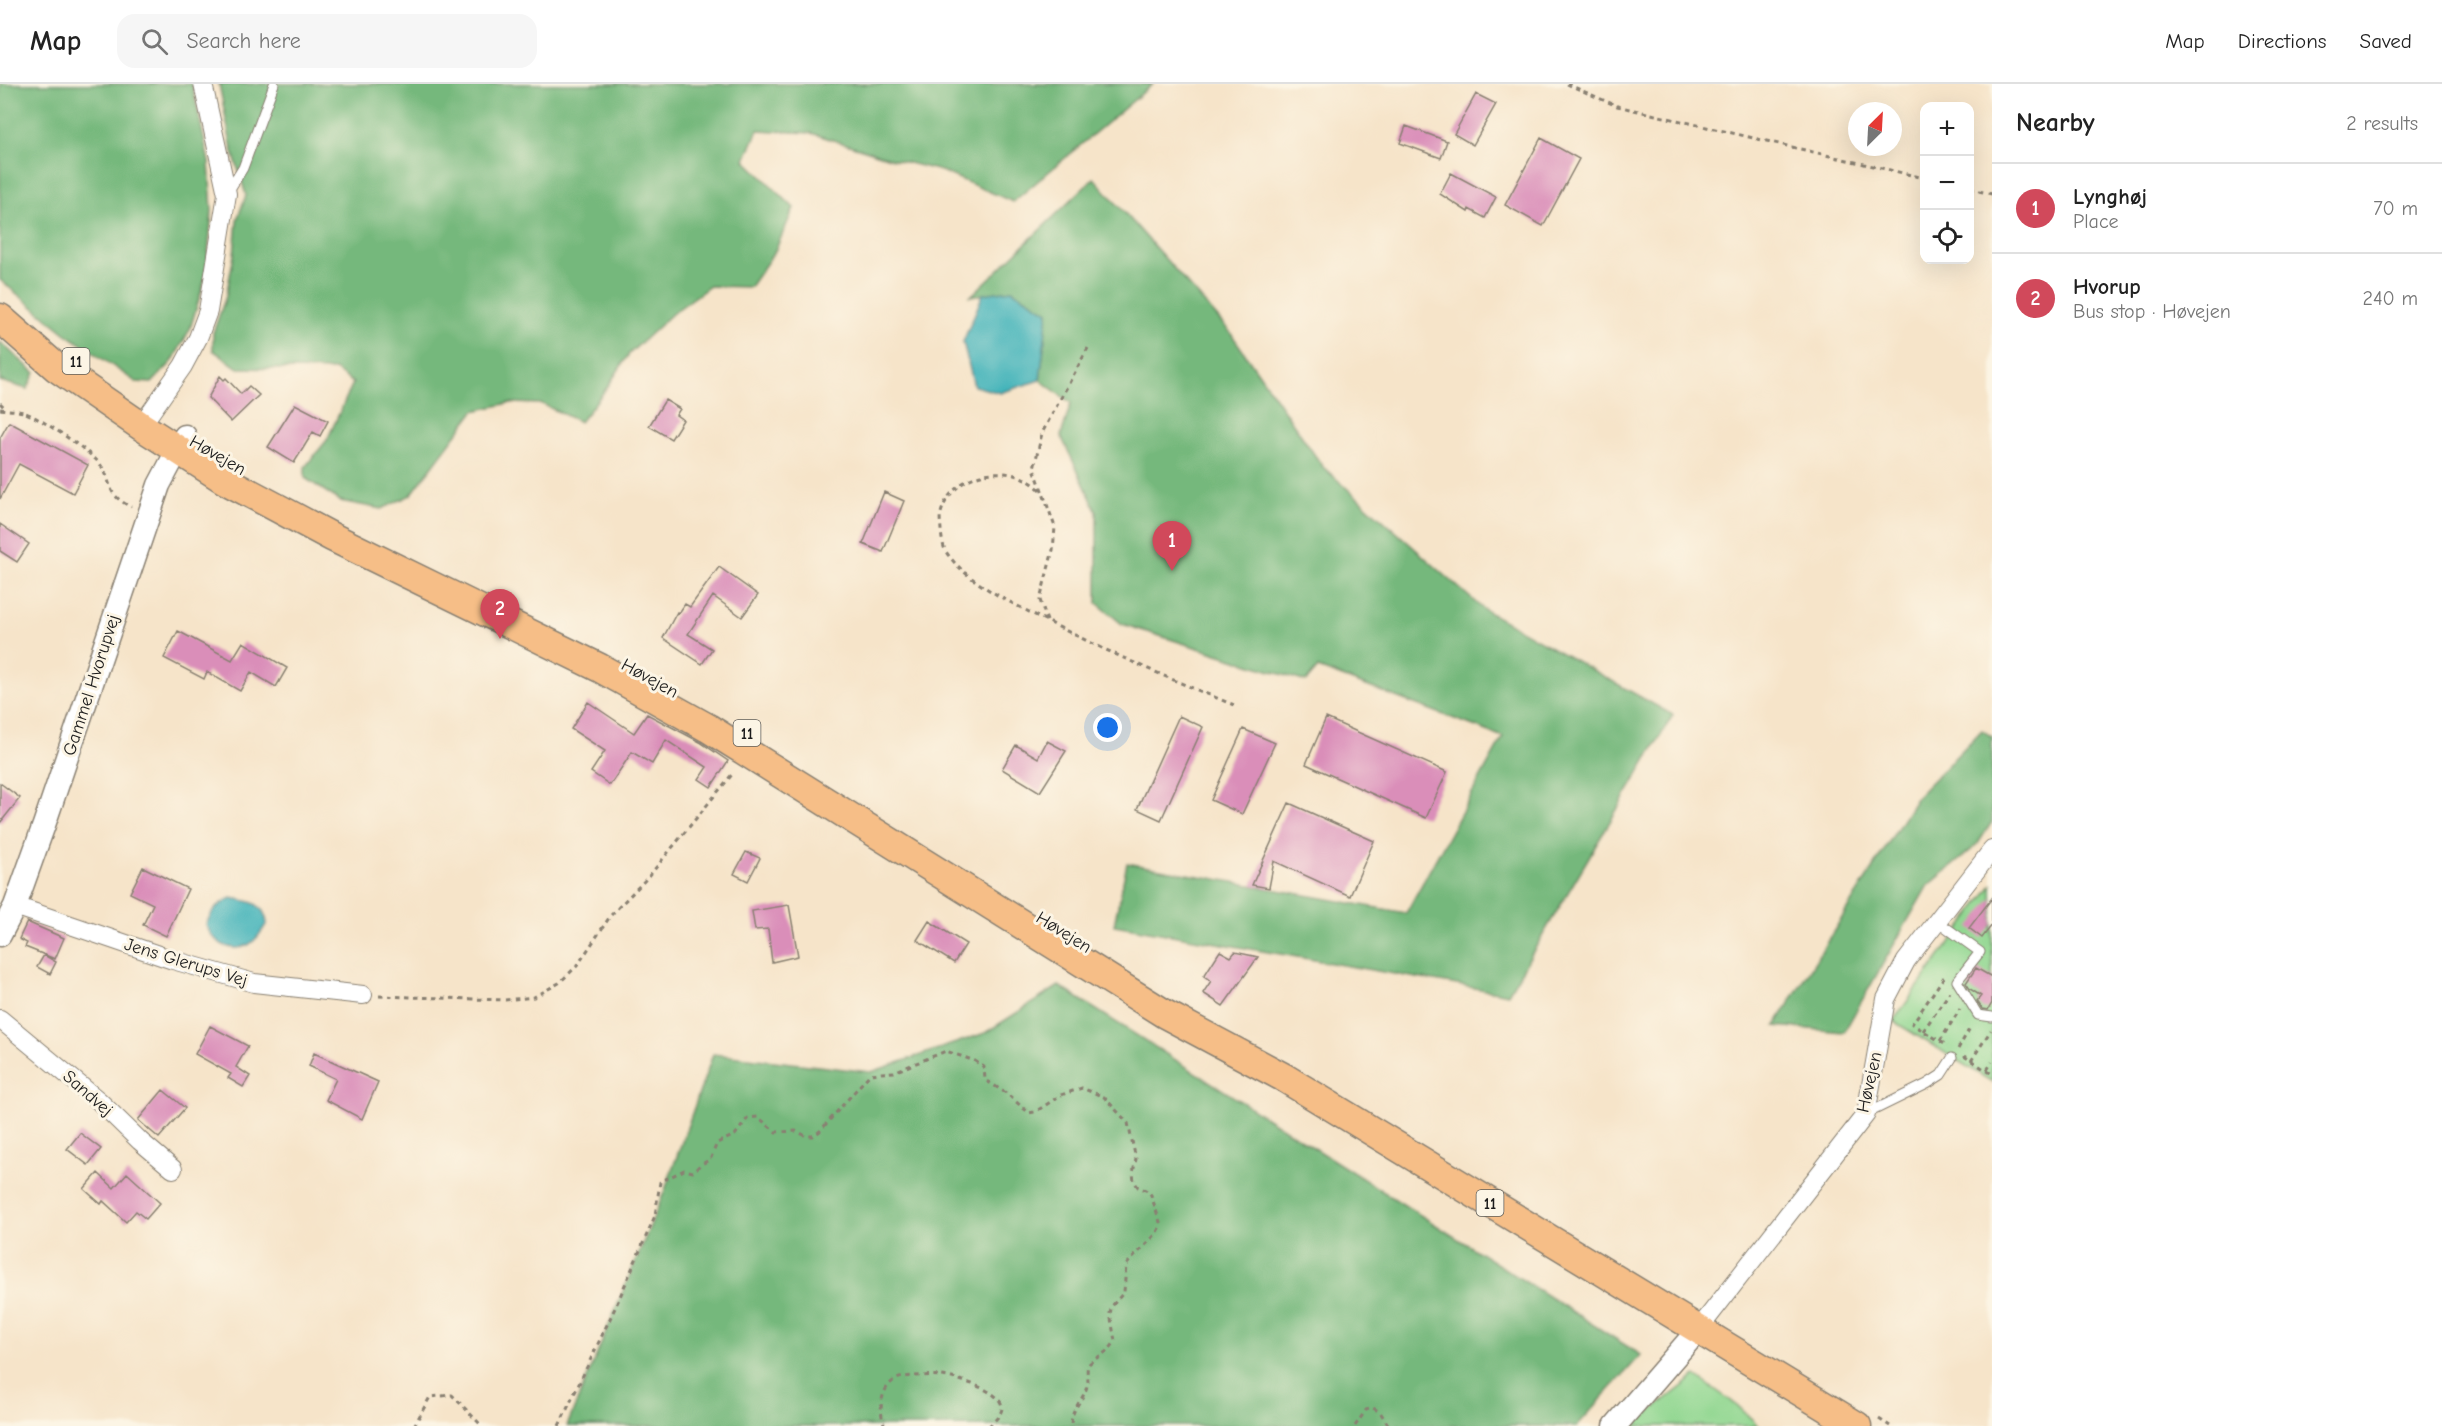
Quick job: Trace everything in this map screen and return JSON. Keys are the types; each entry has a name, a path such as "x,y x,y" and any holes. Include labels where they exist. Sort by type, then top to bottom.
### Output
{"main road":[{"name":"Høvejen","path":"0,311 146,420"},
{"name":"Høvejen","path":"0,318 57,368 181,443 225,480 332,537 600,668 749,753 1165,1014 1283,1077 1857,1426"},
{"name":"Høvejen","path":"181,443 608,654 717,714 1175,1001 1283,1077"}],"street":[{"path":"146,420 183,366 198,338 208,311 227,194 203,84"},
{"name":"Gammel Hvorupvej","path":"0,935 15,906 159,485 181,443"},
{"name":"Høvejen","path":"1698,1330 1866,1114 1886,999 1906,961 1992,850"},
{"name":"Jens Glerups Vej","path":"15,906 173,960 254,983 363,995"},
{"name":"Sandvej","path":"0,1019 99,1101 140,1141 173,1168"},
{"path":"1615,1426 1698,1330"}],"lane":[{"path":"227,194 243,168 274,84"},
{"path":"1937,921 1980,952 1958,981 1978,1015 1992,1017"},
{"path":"1866,1114 1941,1075 1954,1055"}],"path":[{"path":"1568,84 1617,106 1920,177"},
{"path":"1974,190 1992,194"},
{"path":"1047,621 1040,600 1053,550 1055,527 1034,468 1042,433 1089,348"},
{"path":"0,403 7,410"},
{"path":"0,409 23,412 83,449 100,464 110,491 117,500 148,515"},
{"path":"1040,490 1032,482 1014,473 999,472 979,475 961,483 940,514 942,544 947,555 969,576 1047,621 1145,670 1234,705"},
{"path":"363,995 505,1000 534,996 559,983 577,966 611,915 650,876 749,753"},
{"path":"1944,977 1912,1024 1940,1041 1954,1055 1971,1061 1992,1074"},
{"path":"1923,1031 1958,981"},
{"path":"1940,1041 1967,997"},
{"path":"1954,1055 1978,1015"},
{"path":"1971,1061 1992,1028"},
{"path":"559,1426 615,1308 655,1216 660,1182 684,1170 693,1172 710,1160 717,1143 735,1135 748,1118 758,1117 776,1131 789,1130 813,1136 826,1126 870,1074 894,1072 946,1051 975,1061 984,1067 985,1080 1006,1093 1029,1113 1035,1112 1061,1095 1082,1088 1104,1097 1128,1123 1136,1159 1134,1180 1138,1187 1149,1191 1160,1222 1156,1234 1126,1265 1124,1292 1112,1306 1110,1313 1115,1341 1108,1351 1097,1356 1087,1368 1087,1389 1075,1406 1071,1426"},
{"path":"1987,1070 1992,1062"},
{"path":"885,1426 879,1412 880,1403 891,1385 904,1377 940,1376 983,1389 1000,1401 1002,1408 1000,1413 989,1426"},
{"path":"414,1426 430,1397 452,1395 482,1426"},
{"path":"1355,1426 1366,1410 1373,1408 1380,1412 1389,1426"}],"green space":[{"path":"0,84 192,84 209,162 212,211 206,276 190,329 172,362 152,383 136,382 65,333 0,280"},
{"path":"219,84 1153,84 1013,202 941,171 893,159 811,133 758,130 745,160 794,208 775,251 750,287 710,286 673,313 629,354 606,389 580,422 542,404 509,403 474,411 411,495 382,509 340,501 305,478 305,467 327,440 353,383 335,370 238,368 213,350 213,333 226,296 234,255 237,220 246,195 232,149"},
{"path":"1094,178 1230,332 1323,467 1483,609 1673,715 1508,994 1114,925 1127,863 1406,913 1503,737 1318,668 1306,682 1122,624 1097,603 1097,512 1061,436 1071,403 1040,380 1048,312 1012,290 971,296"},
{"path":"0,342 35,373 27,389 0,381"},
{"path":"1982,730 1992,737 1992,822 1977,845 1927,887 1844,1032 1775,1026 1918,795"},
{"path":"1992,885 1992,1082 1893,1021"},
{"path":"1059,986 1641,1355 1577,1426 567,1426 665,1190 713,1054 871,1072 985,1033"},
{"path":"1696,1376 1737,1405 1759,1426 1631,1426"}],"water":[{"path":"1012,290 1048,312 1040,380 1000,393 974,386 963,342 983,294"},
{"path":"231,898 255,904 263,911 267,923 254,941 235,948 223,945 213,937 206,925 215,909"}],"building":[{"path":"1476,94 1496,104 1473,145 1454,134"},
{"path":"1406,126 1447,141 1441,158 1400,143"},
{"path":"1541,138 1579,159 1543,226 1505,205"},
{"path":"1451,173 1496,197 1485,218 1469,209 1468,212 1440,194"},
{"path":"220,376 224,380 226,378 241,394 249,386 259,395 231,422 208,398"},
{"path":"665,400 680,409 676,415 683,420 671,439 649,426"},
{"path":"295,404 328,421 320,436 313,432 294,463 268,447"},
{"path":"9,422 88,465 73,493 19,464 0,499 0,438"},
{"path":"884,492 904,501 883,552 863,544"},
{"path":"0,524 29,544 17,562 0,551"},
{"path":"719,567 758,595 742,617 713,596 688,634 712,649 702,664 663,638 677,612 679,613 685,604 690,607"},
{"path":"178,631 232,660 243,642 287,668 276,687 251,672 240,691 207,672 204,679 164,658"},
{"path":"588,702 634,733 647,714 700,742 728,761 711,787 699,779 707,767 666,740 652,764 632,752 610,785 591,772 605,751 571,729"},
{"path":"1179,716 1203,727 1161,820 1137,809"},
{"path":"1326,718 1447,772 1426,818 1306,764"},
{"path":"1243,729 1275,743 1242,814 1211,800"},
{"path":"1047,741 1066,751 1040,792 1002,769 1016,745 1038,758"},
{"path":"0,783 20,798 0,823"},
{"path":"1289,803 1374,841 1350,896 1274,861 1269,888 1252,885"},
{"path":"746,852 760,858 748,881 734,874"},
{"path":"143,867 188,889 166,936 143,925 153,904 130,893"},
{"path":"1992,898 1992,925 1982,938 1969,928"},
{"path":"789,905 798,956 772,962 768,929 755,930 752,911"},
{"path":"929,921 966,944 954,963 917,940"},
{"path":"27,922 64,938 55,959 25,947 27,943 19,939"},
{"path":"1220,951 1231,957 1235,952 1258,957 1223,1006 1203,993 1211,981 1204,976"},
{"path":"44,955 56,962 50,974 37,967"},
{"path":"1976,968 1992,977 1992,1003 1988,1010 1982,1009 1977,1001 1981,996 1970,989 1966,983"},
{"path":"210,1026 248,1046 236,1067 250,1076 243,1087 228,1078 231,1074 195,1054"},
{"path":"314,1053 378,1082 362,1119 326,1100 336,1079 309,1066"},
{"path":"163,1090 185,1108 159,1138 138,1120"},
{"path":"80,1133 101,1149 88,1165 67,1149"},
{"path":"98,1173 114,1188 127,1173 160,1203 146,1219 136,1211 126,1222 103,1201 101,1204 84,1189"}],"place":[{"name":"Lynghøj","path":"1172,571"},
{"name":"Hvorup","path":"500,639"}]}
